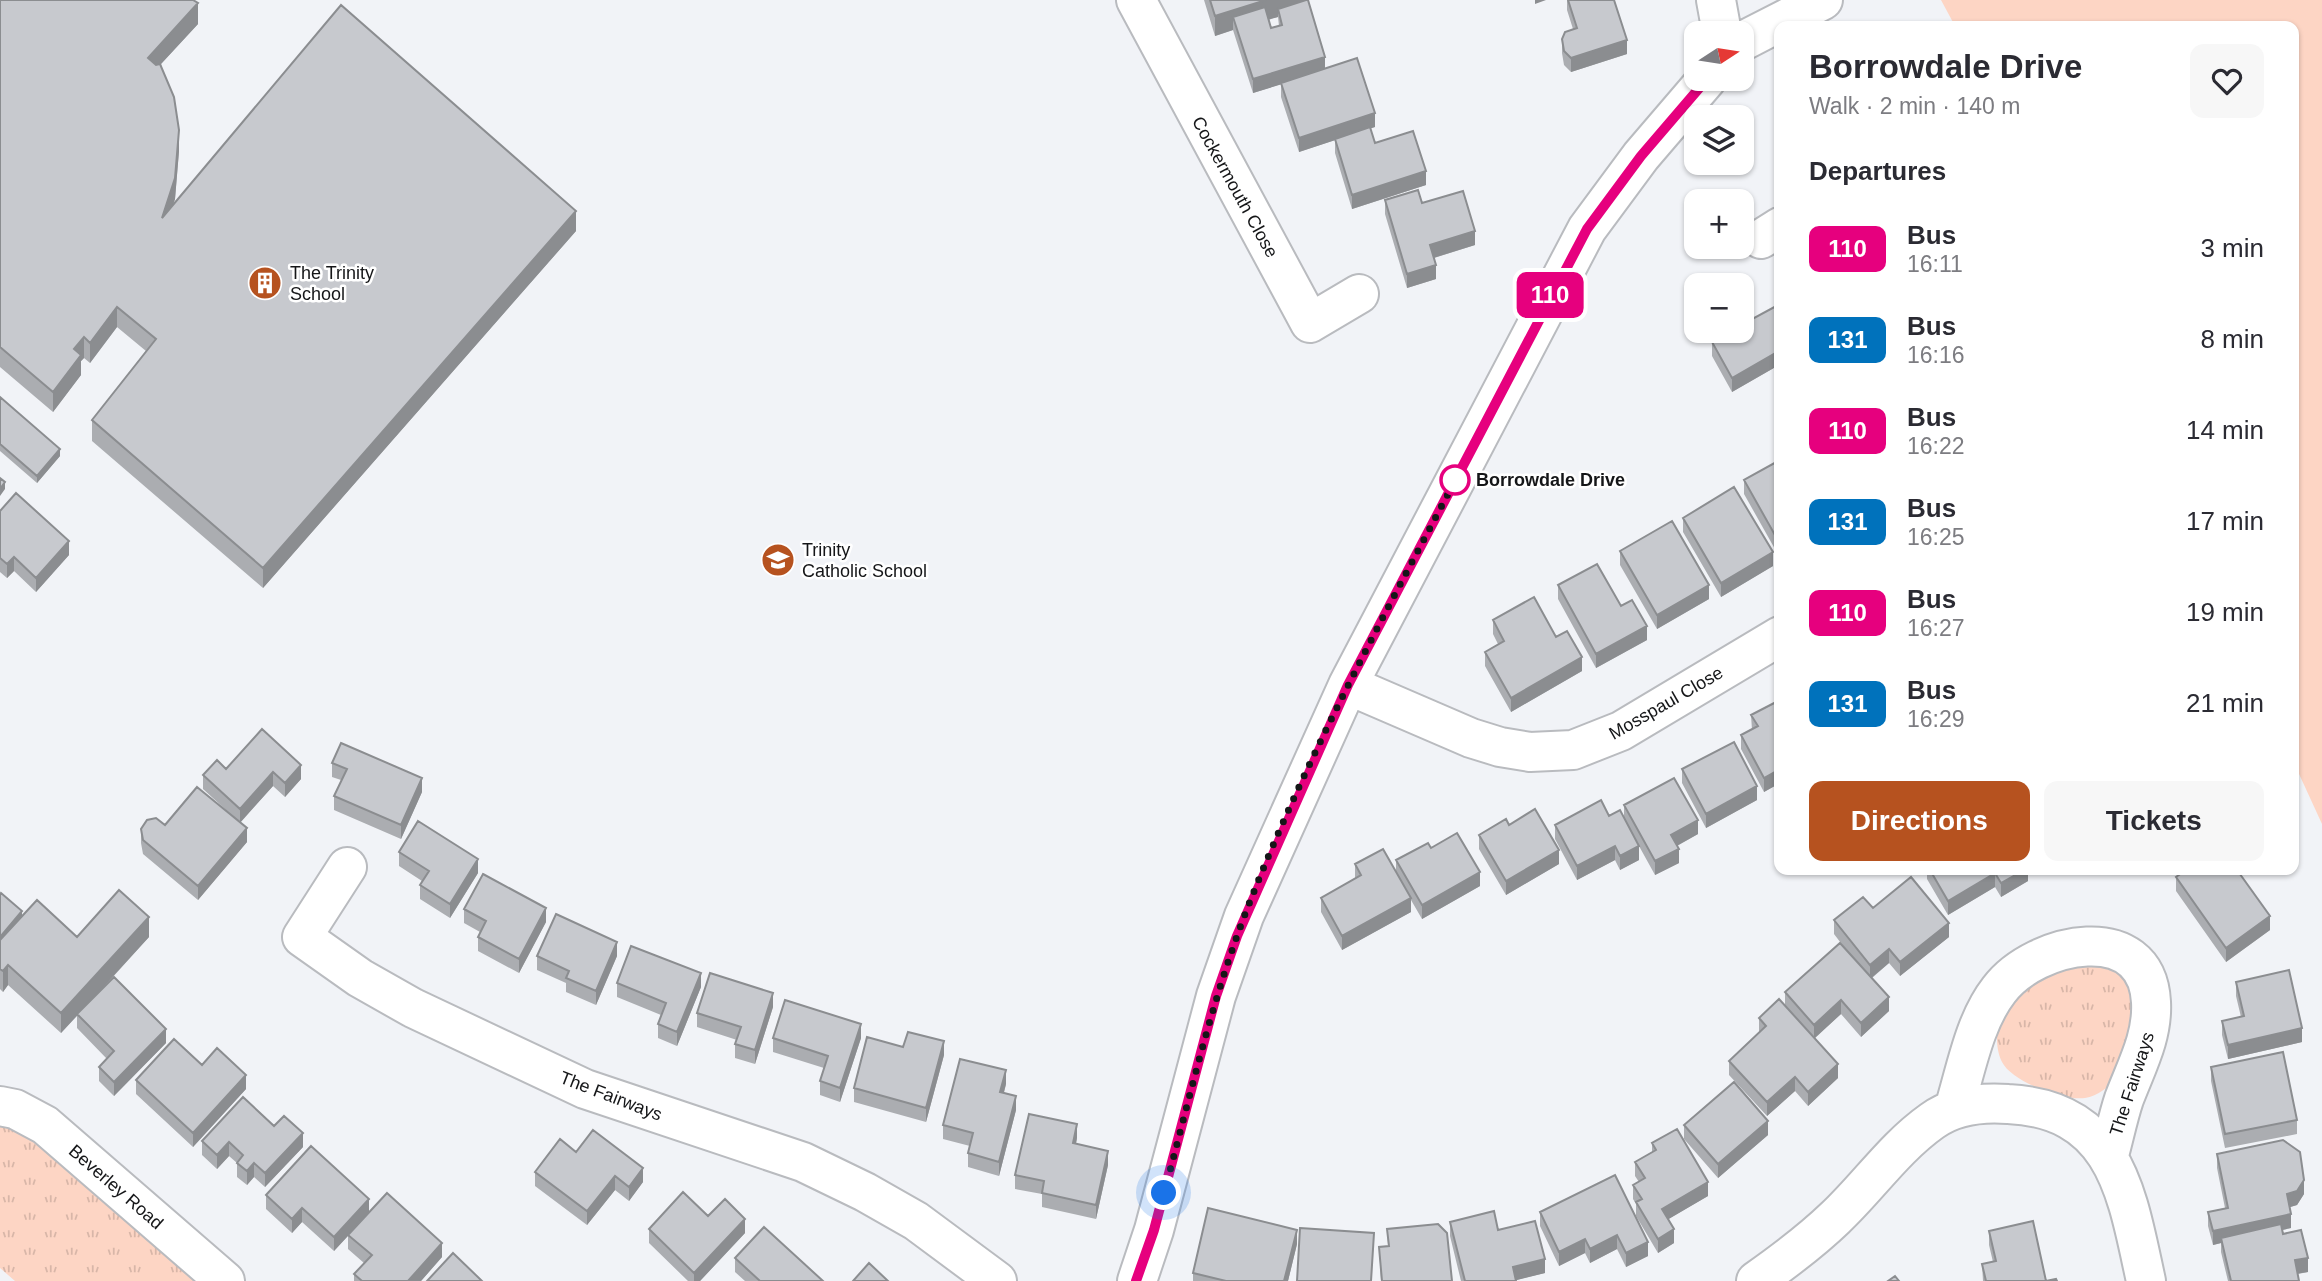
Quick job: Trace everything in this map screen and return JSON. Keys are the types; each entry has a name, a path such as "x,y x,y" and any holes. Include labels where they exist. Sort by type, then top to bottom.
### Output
{"street":[{"name":"Cockermouth Close","path":"1136,0 1310,323 1359,294"},
{"path":"1716,0 1720,21"},
{"path":"1782,21 1823,0"},
{"path":"1754,35 1774,25"},
{"path":"1136,1281 1154,1230 1216,996 1236,939 1348,685 1587,229 1641,156 1697,91"},
{"name":"Mosspaul Close","path":"1348,685 1471,738 1500,747 1530,752 1573,750 1621,731 1774,640"},
{"name":"The Fairways","path":"347,867 302,937 360,978 471,1037 585,1089 803,1162 916,1221 997,1281"},
{"name":"The Fairways","path":"1954,1109 1985,1012 2000,988 2040,959 2063,950 2085,944 2108,948 2132,960 2146,978 2151,1000 2151,1026 2123,1101 2109,1156"},
{"name":"The Fairways","path":"1756,1281 1835,1219 1916,1133 1954,1109 1996,1103 2037,1107 2075,1124 2109,1156 2128,1202 2146,1281"},
{"name":"Beverley Road","path":"0,1106 15,1109 45,1125 225,1281"}],"green space":[{"path":"1941,0 2322,0 2322,824 2299,774 2299,21 1952,21"},
{"path":"2109,962 2139,989 2119,1078 2094,1095 2076,1098 2039,1089 2008,1069 1998,1051 1998,1018 2025,992 2047,977 2072,968"},
{"path":"0,1124 26,1135 195,1281 15,1281 0,1268"}],"building":[{"name":"The Trinity School","path":"0,0 193,0 198,3 148,58 156,65 160,64 174,97 179,130 175,178 162,218 341,5 576,211 263,568 92,420 156,339 117,307 90,343 84,337 74,349 81,355 53,392 0,347"},
{"path":"1210,0 1266,0 1215,16"},
{"path":"1306,0 1325,57 1253,79 1233,17 1265,7 1271,28 1282,25 1278,9"},
{"path":"1568,0 1614,0 1627,40 1571,58 1564,51 1562,39 1565,32 1577,28"},
{"path":"1357,58 1375,113 1299,138 1281,83"},
{"path":"1370,127 1375,143 1413,131 1426,171 1352,195 1335,139"},
{"path":"1418,190 1422,203 1463,191 1475,231 1430,245 1436,265 1407,274 1385,200"},
{"path":"1774,307 1774,354 1732,378 1713,343 1754,343 1754,318"},
{"path":"0,397 60,449 37,476 0,444"},
{"path":"1774,463 1774,533 1744,480"},
{"path":"1734,487 1773,552 1721,583 1683,518"},
{"path":"16,493 69,541 36,578 14,557 7,564 0,558 0,511"},
{"path":"1672,521 1709,585 1657,615 1620,551"},
{"path":"1597,564 1621,606 1632,600 1647,626 1596,654 1558,585"},
{"path":"1534,597 1556,637 1567,631 1582,657 1511,698 1485,652 1504,641 1493,620"},
{"path":"1774,703 1774,772 1764,778 1741,735 1758,726 1751,715"},
{"path":"262,729 301,765 285,783 273,772 240,809 203,775 217,760 226,769"},
{"path":"1734,742 1757,786 1706,814 1682,769"},
{"path":"341,743 422,778 401,825 334,796 347,769 332,763"},
{"path":"1674,778 1698,820 1671,835 1679,849 1655,861 1624,805"},
{"path":"197,787 247,828 198,886 143,840 141,829 147,820 156,818 165,825"},
{"path":"1601,800 1609,816 1620,810 1639,846 1620,856 1615,846 1577,866 1555,825"},
{"path":"1535,809 1559,850 1506,881 1479,835 1506,819 1509,825"},
{"path":"418,821 478,859 450,904 420,885 429,871 399,852"},
{"path":"1457,833 1480,872 1422,905 1396,860 1428,843 1431,848"},
{"path":"1383,849 1411,898 1342,936 1321,898 1361,875 1355,864"},
{"path":"483,874 546,908 519,959 478,937 486,921 464,909"},
{"path":"1933,875 1992,875 1948,901"},
{"path":"1996,875 2015,875 2001,883"},
{"path":"2241,875 2270,916 2226,948 2176,877"},
{"path":"1911,877 1949,923 1900,962 1889,949 1870,965 1834,920 1863,897 1873,908"},
{"path":"119,890 149,917 61,1013 8,965 3,971 0,969 0,940 37,900 77,937"},
{"path":"1,893 22,911 0,937 0,895"},
{"path":"556,914 617,942 596,991 566,978 569,971 537,956"},
{"path":"1840,943 1889,997 1861,1023 1841,1000 1814,1025 1785,992"},
{"path":"631,946 701,973 677,1032 658,1024 666,1003 617,983"},
{"path":"2289,970 2302,1028 2228,1045 2222,1021 2244,1016 2236,982"},
{"path":"710,973 773,993 755,1050 735,1044 741,1027 697,1013"},
{"path":"114,977 166,1029 114,1082 99,1067 114,1051 77,1014"},
{"path":"1779,999 1838,1064 1808,1092 1795,1077 1767,1102 1729,1061 1766,1026 1759,1018"},
{"path":"785,1000 861,1024 840,1088 820,1081 828,1056 773,1038"},
{"path":"908,1032 944,1041 926,1108 854,1088 867,1037 903,1047"},
{"path":"174,1039 202,1065 217,1048 246,1075 193,1133 136,1080"},
{"path":"2283,1052 2297,1120 2225,1134 2211,1067"},
{"path":"960,1059 1006,1070 1000,1092 1016,1096 999,1162 968,1153 973,1133 943,1125"},
{"path":"1734,1082 1768,1121 1718,1164 1684,1125"},
{"path":"243,1097 274,1126 284,1116 303,1133 265,1173 254,1163 247,1171 237,1163 243,1155 229,1142 217,1155 202,1141"},
{"path":"1029,1114 1077,1124 1073,1143 1108,1151 1096,1205 1042,1193 1044,1181 1015,1175"},
{"path":"1677,1129 1708,1182 1662,1209 1674,1229 1658,1239 1636,1202 1642,1199 1633,1185 1645,1178 1635,1162 1656,1150 1652,1143"},
{"path":"593,1130 643,1168 629,1187 615,1176 587,1211 535,1172 560,1139 576,1152"},
{"path":"2283,1140 2300,1152 2304,1180 2297,1191 2287,1194 2291,1214 2213,1231 2208,1212 2228,1208 2217,1154"},
{"path":"311,1146 369,1199 334,1237 302,1208 292,1219 266,1195"},
{"path":"1615,1175 1648,1242 1626,1253 1617,1235 1590,1249 1585,1239 1559,1252 1540,1212"},
{"path":"683,1192 708,1216 725,1199 745,1219 694,1273 649,1229"},
{"path":"387,1193 442,1243 408,1281 362,1281 354,1274 372,1255 348,1235"},
{"path":"1208,1208 1297,1230 1284,1281 1226,1281 1193,1273"},
{"path":"1494,1211 1498,1230 1535,1221 1545,1259 1513,1267 1516,1281 1465,1281 1450,1222"},
{"path":"2033,1221 2046,1281 1986,1281 1982,1264 1996,1261 1989,1231"},
{"path":"1438,1224 1447,1233 1452,1281 1382,1281 1379,1247 1389,1246 1387,1229"},
{"path":"2281,1224 2283,1234 2301,1230 2308,1258 2295,1260 2299,1281 2231,1281 2221,1238"},
{"path":"764,1227 823,1281 760,1281 735,1258"},
{"path":"1300,1228 1374,1233 1371,1281 1297,1281"},
{"path":"453,1253 482,1281 427,1281"},
{"path":"869,1263 888,1281 853,1281"}],"bus line":[{"name":"110","path":"1136,1281 1154,1230 1216,996 1244,915 1315,753 1523,346 1587,229 1641,156 1699,91"}],"place":[{"name":"The Trinity School","path":"265,283"},
{"name":"Borrowdale Drive","path":"1455,480"},
{"name":"Trinity Catholic School","path":"778,560"}],"route":[{"path":"1164,1193 1216,996 1244,915 1315,753 1457,477 1455,480"}]}
